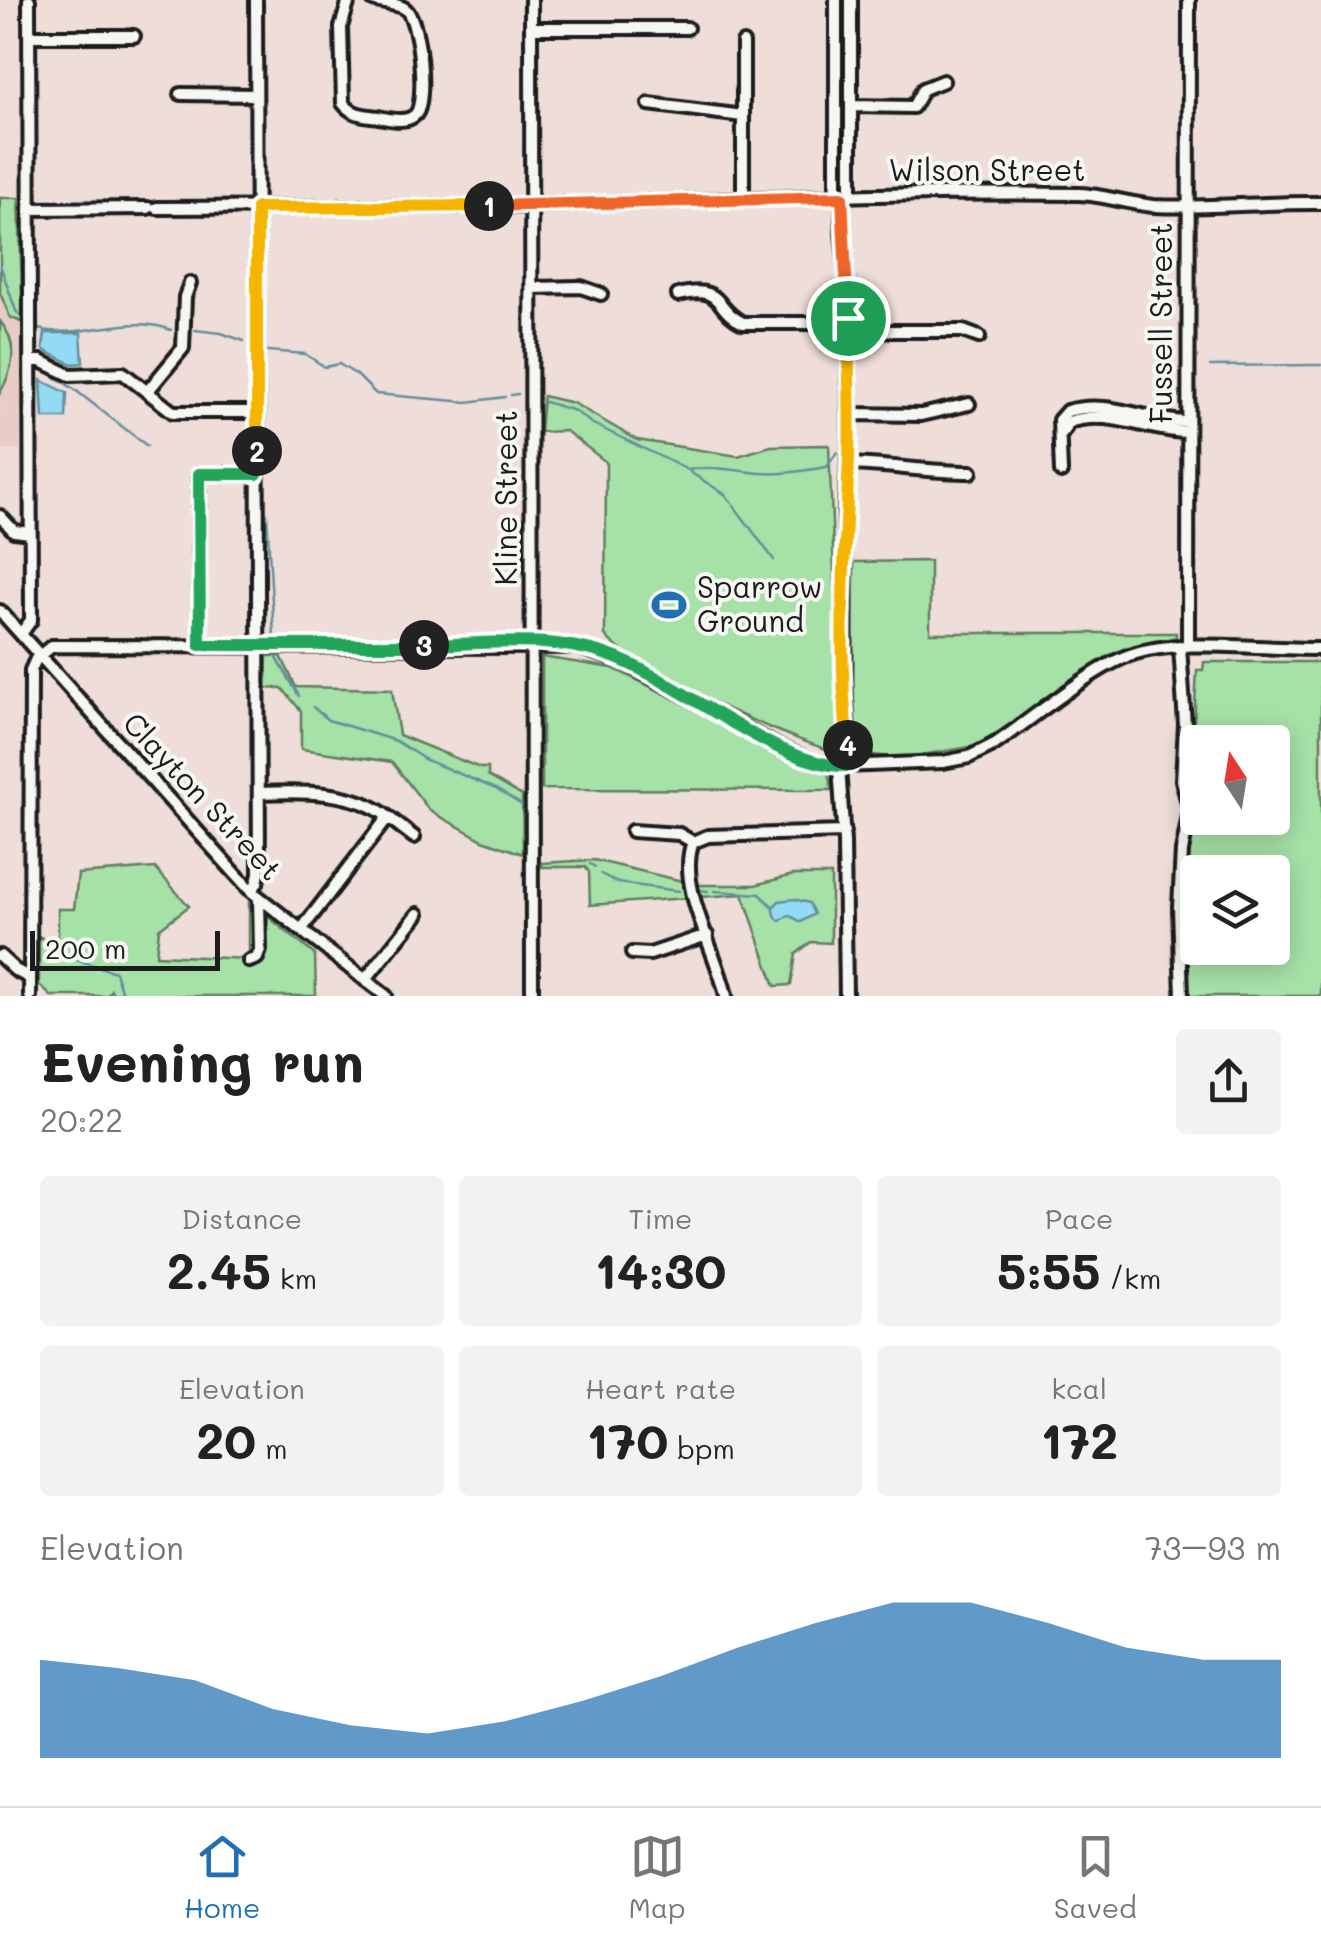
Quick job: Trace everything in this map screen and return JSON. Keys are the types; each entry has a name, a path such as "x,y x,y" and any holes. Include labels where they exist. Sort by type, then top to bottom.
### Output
{"street":[{"path":"18,632 30,624 29,0"},
{"path":"249,961 260,950 255,894 258,645 252,474 257,412 256,0"},
{"path":"348,0 341,24 343,102 359,114 407,120 416,113 420,98 414,22 404,8 373,0"},
{"name":"Kline Street","path":"531,0 532,996"},
{"path":"836,0 849,414 844,651 846,996"},
{"path":"843,197 851,106 851,0"},
{"name":"Fussell Street","path":"1182,996 1179,907 1182,852 1190,811 1182,785 1188,0"},
{"path":"531,28 687,28"},
{"path":"29,36 134,36"},
{"path":"743,43 743,198"},
{"path":"851,106 913,107 923,90 944,81"},
{"path":"181,94 256,94"},
{"path":"649,104 743,116"},
{"name":"Wilson Street","path":"29,209 532,206 743,198 1081,194 1143,205 1188,207 1321,204"},
{"path":"147,392 183,348 184,297 190,283"},
{"path":"532,288 582,288 600,294"},
{"path":"678,295 694,292 715,296 743,323 817,323 848,318"},
{"path":"848,332 963,331 979,337"},
{"path":"30,361 70,374 123,373 173,412 257,412"},
{"path":"849,414 921,415 968,404"},
{"path":"1061,472 1061,436 1068,423 1091,416 1161,431 1187,427"},
{"path":"849,464 971,472"},
{"path":"200,645 199,474 252,474"},
{"path":"0,516 15,532 30,533"},
{"name":"Clayton Street","path":"0,611 255,894 386,996"},
{"path":"32,995 30,670 39,655 56,646 577,647 605,654 694,692 804,759 845,766 924,763 975,754 1112,662 1138,652 1184,646 1321,649"},
{"path":"258,792 299,792 366,802 414,837"},
{"path":"300,930 388,817"},
{"path":"632,831 679,834 694,842"},
{"path":"726,996 691,886 690,852 694,842 708,836 844,832"},
{"path":"366,980 418,914"},
{"path":"632,953 650,954 707,934"},
{"path":"0,956 30,978"}],"shaded area":[{"path":"0,293 10,317 23,323 20,450 0,450"}],"green space":[{"path":"0,198 19,198 23,323 10,317 0,293"},
{"path":"0,321 10,338 12,356 0,393"},
{"path":"543,396 573,403 637,440 738,456 771,446 829,445 841,754 787,735 679,685 621,650 605,635 606,462 566,431 540,432"},
{"path":"930,561 930,633 1176,633 1176,637 1126,649 976,746 903,758 853,753 854,562"},
{"path":"267,656 281,656 296,687 392,689 399,735 488,768 488,776 522,796 523,854 483,840 430,811 392,762 301,749 301,711 282,688 266,688"},
{"path":"542,657 612,668 828,773 832,790 542,789"},
{"path":"1204,662 1321,662 1321,996 1184,996 1184,965 1290,965 1290,855 1186,855 1188,835 1290,835 1290,725 1194,725 1197,670 1203,670"},
{"path":"594,860 699,885 755,885 793,875 831,875 831,943 811,942 796,954 791,985 775,986 743,894 590,905 589,872 585,867 542,867 542,863"},
{"path":"155,868 189,906 159,929 156,955 249,959 249,901 315,955 316,996 115,996 111,990 107,996 51,996 39,985 39,936 58,949 58,909 74,909 78,874"}],"water":[{"path":"45,333 81,333 83,363 72,364 45,351"},
{"path":"41,380 67,393 66,418 43,418"},
{"path":"779,901 809,903 814,914 801,922 789,915 780,921 776,918 773,907"}],"waterway":[{"path":"0,265 16,311 23,318"},
{"path":"39,329 55,332 139,324 171,330"},
{"path":"195,330 244,341"},
{"path":"268,351 305,354 325,367 339,364 376,394 467,402 505,397"},
{"path":"1210,366 1321,365"},
{"path":"44,370 147,446"},
{"path":"511,395 518,394"},
{"path":"545,402 575,411 591,423 688,470 794,472 827,467 837,452"},
{"path":"690,472 726,495 774,560"},
{"path":"267,514 274,637"},
{"path":"274,653 299,696"},
{"path":"313,707 328,720 396,741 424,759 496,789 525,807"},
{"path":"590,864 595,867"},
{"path":"601,874 618,883 679,891"},
{"path":"699,890 708,891"},
{"path":"715,891 760,894 773,907"},
{"path":"47,950 115,972 122,993 134,996"}],"place":[{"name":"Sparrow Ground","path":"669,605"}],"route":[{"path":"842,197 848,318 844,651 850,766 804,759 624,662 577,647 200,645 199,474 257,474 257,208 605,205 660,199 842,197"}]}
